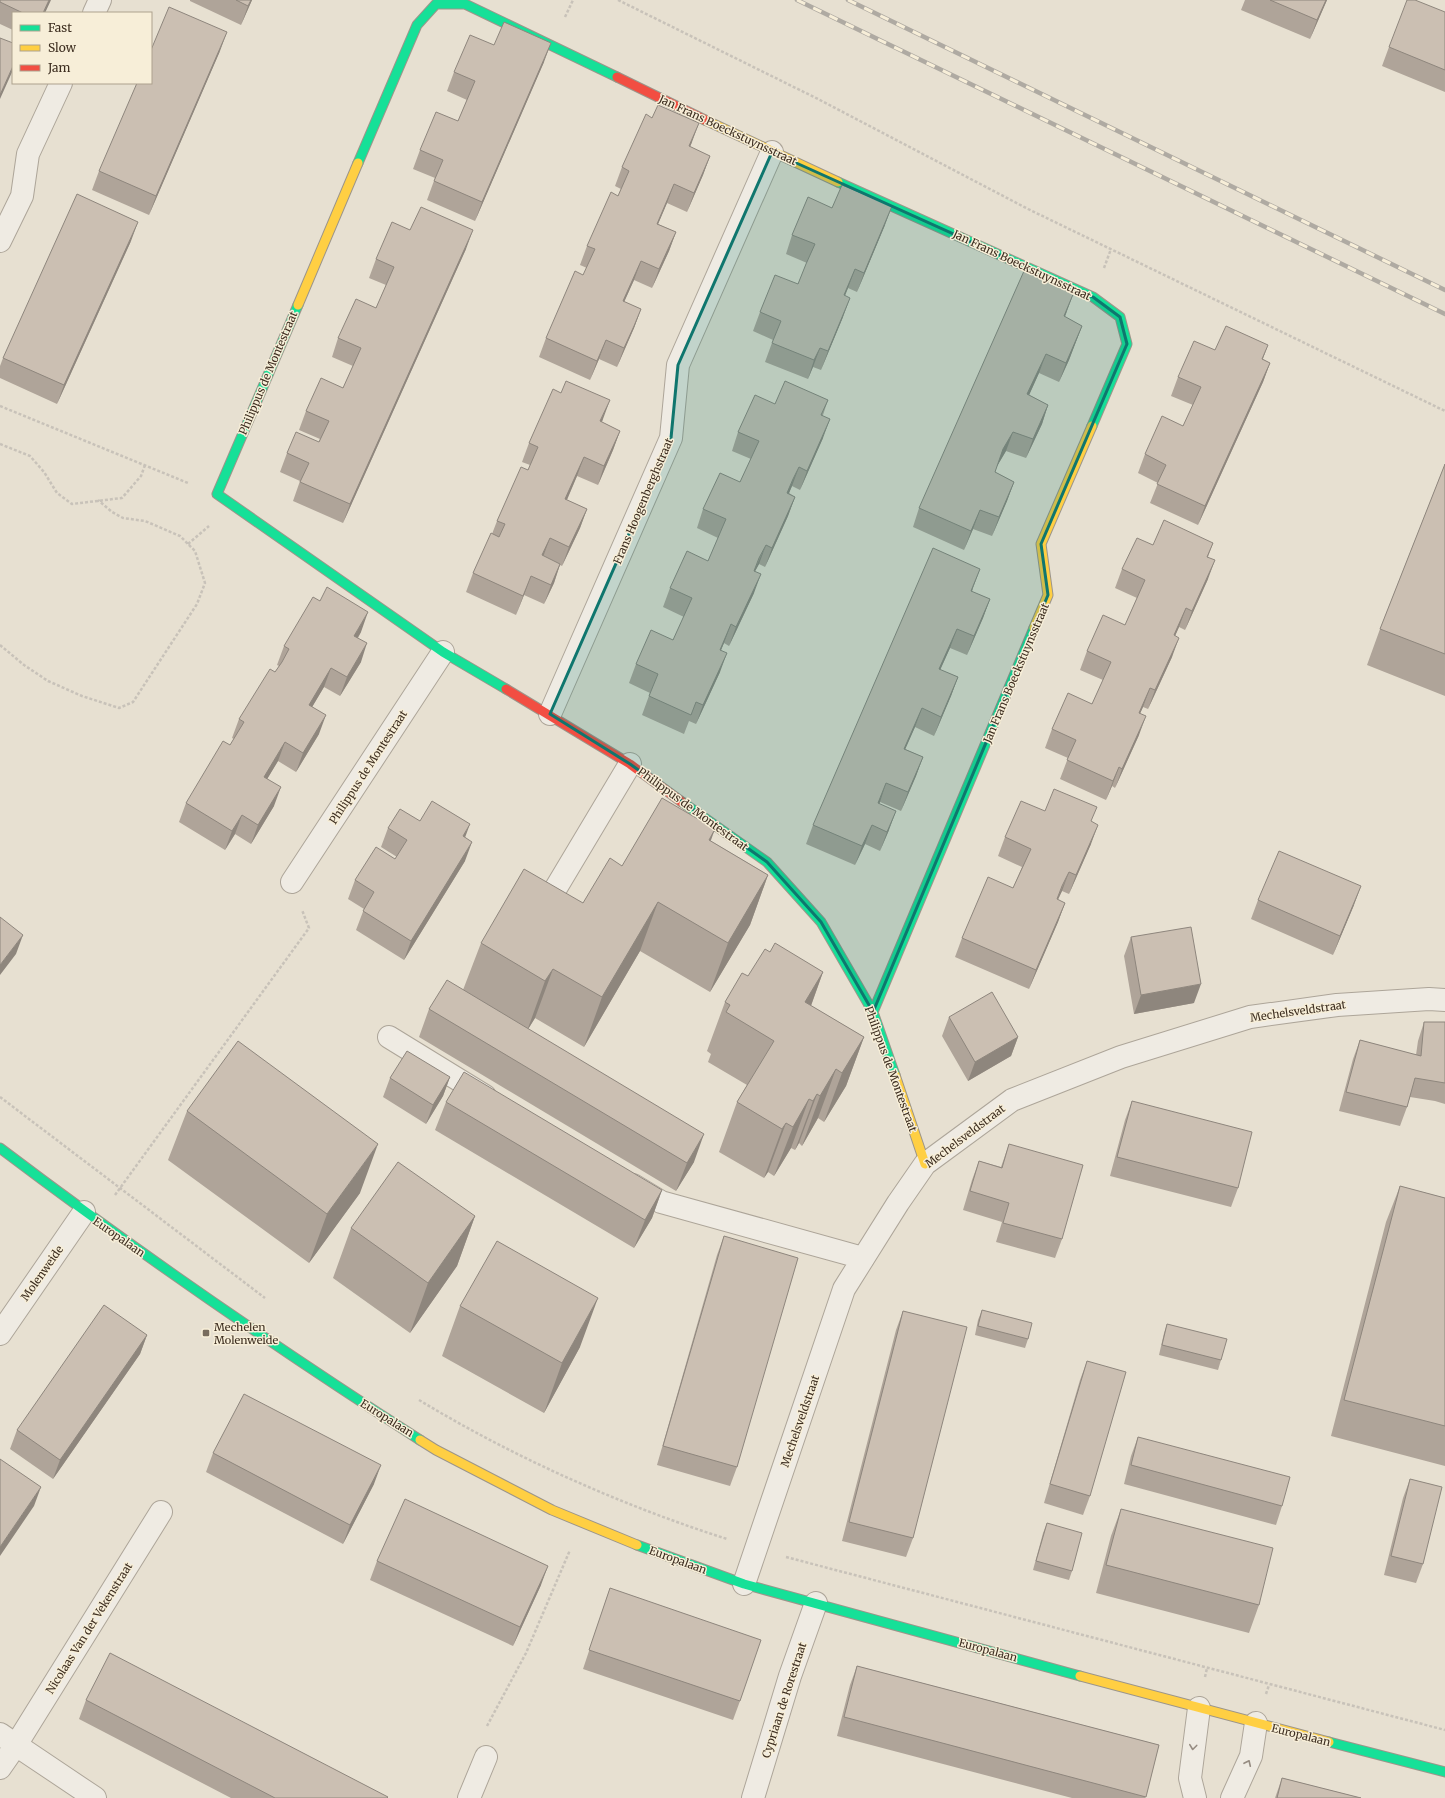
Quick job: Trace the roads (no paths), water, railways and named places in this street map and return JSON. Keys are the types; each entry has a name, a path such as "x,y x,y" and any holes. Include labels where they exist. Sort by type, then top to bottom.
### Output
{"street":[{"path":"94,12 100,0"},
{"name":"Jan Frans Boeckstuynsstraat","path":"436,4 465,4 772,152 1093,297 1120,317 1127,344 1041,544 1048,595 872,1012"},
{"name":"Philippus de Montestraat","path":"436,4 417,24 217,494 443,652 550,714 630,764 767,862 821,922 872,1012 925,1164"},
{"path":"0,240 22,196 28,154 61,84"},
{"name":"Frans Hoogenberghstraat","path":"550,714 671,438 678,365 772,152"},
{"name":"Philippus de Montestraat","path":"292,882 443,652"},
{"name":"Philippus de Montestraat","path":"535,923 630,764"},
{"name":"Mechelsveldstraat","path":"744,1584 844,1289 898,1202 925,1164 1012,1100 1128,1055 1250,1017 1337,1005 1429,999 1445,1000"},
{"path":"389,1037 505,1107"},
{"name":"Europalaan","path":"0,1148 105,1227 316,1373 436,1450 552,1510 651,1551 744,1584 1199,1708 1445,1772"},
{"path":"614,1174 661,1202 863,1258"},
{"name":"Molenweide","path":"0,1334 84,1212"},
{"name":"Nicolaas Van der Vekenstraat","path":"0,1768 8,1739 161,1512"},
{"name":"Cypriaan de Rorestraat","path":"753,1798 790,1676 816,1603"},
{"path":"1195,1798 1190,1778 1199,1708"},
{"path":"1232,1798 1251,1756 1256,1723"},
{"path":"8,1739 95,1798"},
{"path":"468,1798 486,1757"}],"railway":[{"path":"797,0 1445,314"},
{"path":"848,0 1445,290"}],"place":[{"name":"Mechelen Molenweide","path":"206,1333"}]}
